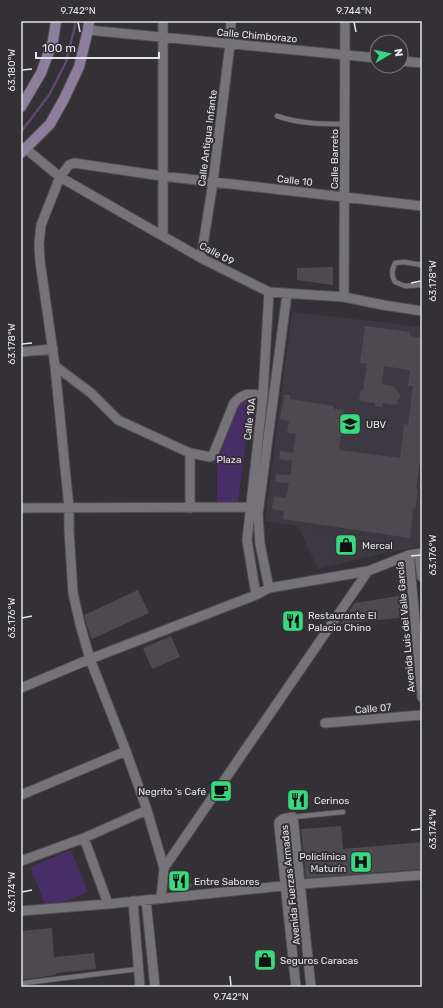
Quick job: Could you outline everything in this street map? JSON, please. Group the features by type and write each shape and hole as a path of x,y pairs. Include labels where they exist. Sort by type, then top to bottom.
{"street":[{"path":"21,107 41,73 53,41 56,21"},
{"path":"163,21 163,235"},
{"name":"Calle Antigua Infante","path":"201,258 213,182 230,44 230,21"},
{"name":"Calle Barreto","path":"344,297 345,21"},
{"path":"24,151 50,124 64,99 79,67 88,26"},
{"name":"Calle Chimborazo","path":"88,26 163,38 369,57"},
{"path":"409,62 422,63"},
{"name":"Calle 09","path":"24,151 60,177 201,258 269,292 344,297 422,311"},
{"name":"Calle 10","path":"60,177 69,165 74,163 162,176 422,206"},
{"path":"60,177 41,225 39,243 40,261 55,366 69,508 68,530 73,593 90,659 147,810 164,868 161,898"},
{"name":"Calle 10A","path":"256,595 247,540 263,395 269,292"},
{"path":"269,588 260,544 258,514 287,294"},
{"path":"21,352 53,349"},
{"path":"55,366 91,393 118,420 190,453 210,457 213,455 234,403 246,394 263,395"},
{"path":"190,453 190,508"},
{"path":"21,508 250,507"},
{"path":"21,688 90,659 256,595 269,588 368,571 409,555 421,554"},
{"name":"Avenida Luis del Valle García","path":"421,554 422,577"},
{"name":"Avenida Luis del Valle García","path":"409,555 422,697"},
{"path":"164,868 368,571"},
{"name":"Calle 07","path":"325,723 422,715"},
{"path":"21,795 126,751"},
{"path":"21,861 84,838 147,810"},
{"name":"Avenida Fuerzas Armadas","path":"296,987 279,822 283,819 293,817 312,987"},
{"path":"84,838 108,904"},
{"path":"21,911 108,904 301,884 422,875"},
{"path":"146,900 155,987"},
{"path":"133,901 140,987"}],"lane":[{"path":"277,116 292,121 318,124 345,124"},
{"path":"422,265 404,262 395,263 392,268 392,278 395,282 405,286 422,285"},
{"path":"293,817 343,812"},
{"path":"24,983 138,969"}],"shaded area":[{"name":"UBV","path":"292,312 422,327 422,546 389,552 385,538 265,521"},
{"name":"Mercal","path":"298,526 384,538 387,552 318,569"}],"green space":[{"name":"Plaza","path":"252,396 238,502 217,502 217,466 211,463 235,405 241,400"},
{"path":"71,850 88,892 47,909 30,867"}],"building":[{"path":"333,267 333,285 297,280 297,268"},
{"path":"365,326 410,332 410,336 422,338 422,446 416,489 418,489 415,509 413,509 410,538 283,519 284,511 272,509 274,496 286,498 289,483 275,482 276,474 290,475 292,461 279,459 280,451 293,453 296,434 287,433 289,421 280,419 284,395 290,395 290,399 334,406 334,409 344,410 339,450 400,458 404,424 408,425 413,386 408,386 410,370 384,366 382,384 394,386 401,397 398,399 397,405 382,403 382,407 375,406 375,403 359,401 361,390 363,391 367,364 360,363"},
{"path":"138,590 149,613 92,639 84,615"},
{"path":"404,595 407,617 340,624 355,603"},
{"path":"171,636 180,657 152,669 143,648"},
{"name":"Policlínica Maturín","path":"341,826 343,849 422,842 422,869 306,878 301,829"},
{"name":"Entre Sabores","path":"173,870 193,885 190,889 181,890 169,881 170,872"},
{"path":"52,928 54,957 94,953 96,969 56,973 56,975 21,980 21,931"}],"waterway":[{"path":"21,132 49,95 66,62 75,21"}],"place":[{"name":"UBV","path":"350,424"},
{"name":"Mercal","path":"346,545"},
{"name":"Restaurante El Palacio Chino","path":"293,621"},
{"name":"Negrito 's Café","path":"221,791"},
{"name":"Cerinos","path":"298,800"},
{"name":"Policlínica Maturín","path":"361,862"},
{"name":"Entre Sabores","path":"179,881"},
{"name":"Seguros Caracas","path":"265,960"}]}
